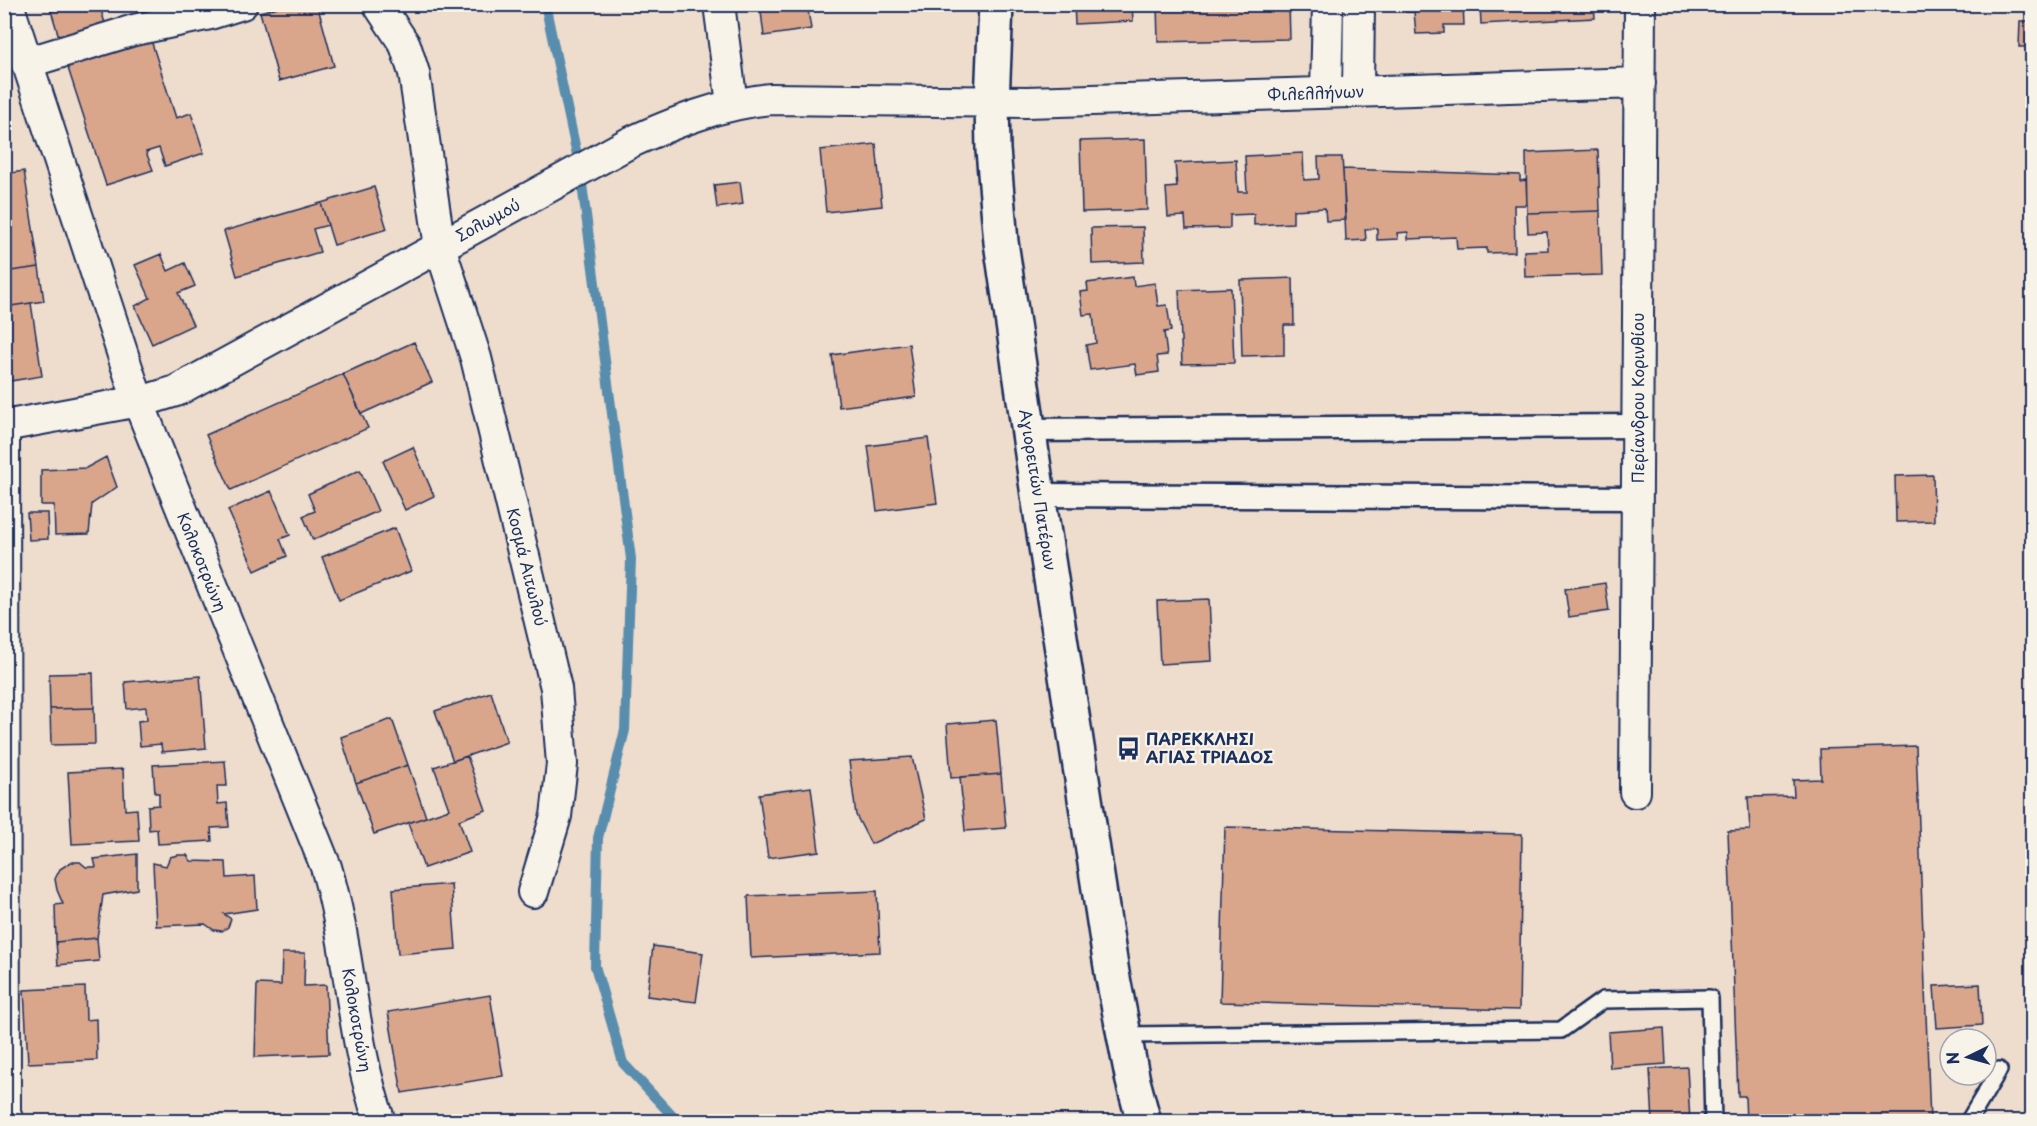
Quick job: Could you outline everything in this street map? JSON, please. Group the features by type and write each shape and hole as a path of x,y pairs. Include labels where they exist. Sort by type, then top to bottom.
{"street":[{"name":"Κολοκοτρώνη","path":"8,4 138,401 326,867 340,923 366,1071 380,1122"},
{"path":"26,63 134,30 210,14 242,4"},
{"name":"Κοσμά Αιτωλού","path":"378,4 405,45 414,73 440,247 476,358 556,688 562,764 556,816 533,892"},
{"path":"719,4 732,104"},
{"name":"Αγιορειτών Πατέρων","path":"996,4 992,102 993,150 1001,243 1112,973 1144,1122"},
{"path":"1326,92 1328,4"},
{"path":"1358,91 1359,4"},
{"name":"Περίανδρου Κορινθίου","path":"1635,792 1640,4"},
{"name":"Φιλελλήνων","path":"992,102 1640,83"},
{"name":"Σολωμού","path":"4,428 176,391 629,143 674,123 732,104 771,99 992,102"},
{"path":"1029,430 1638,426"},
{"path":"4,428 5,1115 9,1122"},
{"path":"1038,495 1638,498"}],"lane":[{"path":"1124,1035 1561,1030 1603,1000 1710,998 1713,1122"},
{"path":"1968,1122 1999,1070"}],"building":[{"path":"49,4 99,4 105,23 59,37"},
{"path":"134,4 179,4 138,17"},
{"path":"289,4 317,4 334,66 279,81 260,12"},
{"path":"760,4 807,4 811,29 764,36"},
{"path":"1074,4 1132,4 1133,21 1075,24"},
{"path":"1157,4 1289,4 1290,39 1158,42"},
{"path":"1406,4 1463,4 1464,25 1444,25 1444,33 1416,34 1414,12 1406,12"},
{"path":"1480,4 1594,4 1595,18 1481,24"},
{"path":"2020,21 2032,21 2032,47 2019,47"},
{"path":"149,34 176,118 191,113 204,153 165,166 159,148 146,152 153,170 106,185 66,62"},
{"path":"1145,139 1147,210 1082,212 1080,141"},
{"path":"876,144 882,206 826,212 820,150"},
{"path":"1598,150 1600,211 1527,213 1526,153"},
{"path":"1303,153 1304,180 1319,179 1318,157 1342,157 1346,220 1326,221 1325,208 1293,210 1293,223 1254,225 1254,214 1230,215 1230,228 1186,229 1185,216 1168,217 1166,188 1177,187 1175,163 1236,160 1238,192 1247,192 1245,156"},
{"path":"1343,169 1520,175 1520,181 1526,180 1527,205 1514,205 1515,252 1487,253 1487,248 1457,249 1456,237 1408,239 1408,232 1397,233 1398,239 1377,240 1377,228 1365,229 1366,240 1346,241"},
{"path":"24,171 39,267 4,272 4,174"},
{"path":"740,182 743,204 717,208 714,185"},
{"path":"374,187 387,229 334,245 321,203"},
{"path":"321,203 328,225 313,229 320,252 237,276 224,231"},
{"path":"1600,211 1602,275 1525,277 1524,251 1548,250 1547,232 1528,233 1527,213"},
{"path":"1143,227 1144,262 1092,264 1091,228"},
{"path":"161,254 168,271 185,263 195,286 178,293 193,325 152,344 135,306 150,298 135,265"},
{"path":"39,267 44,301 4,307 4,272"},
{"path":"1133,277 1134,286 1155,283 1158,306 1167,305 1171,331 1164,332 1167,355 1157,356 1159,372 1137,375 1135,364 1090,370 1086,345 1096,343 1093,314 1083,315 1080,292 1088,291 1087,283"},
{"path":"1293,278 1294,325 1284,325 1284,355 1242,356 1240,280"},
{"path":"1231,288 1234,363 1182,364 1179,290"},
{"path":"31,303 42,376 4,382 4,307"},
{"path":"414,342 432,382 361,414 343,374"},
{"path":"909,344 916,397 839,407 832,355"},
{"path":"343,374 368,428 231,490 206,435"},
{"path":"928,438 937,503 877,511 868,446"},
{"path":"413,447 434,496 405,510 383,461"},
{"path":"106,457 117,487 92,504 89,534 55,535 54,505 41,505 41,470 86,468"},
{"path":"360,470 378,511 313,540 303,516 315,511 308,494"},
{"path":"1933,475 1934,521 1896,522 1895,476"},
{"path":"271,491 290,535 280,539 287,556 255,571 228,510"},
{"path":"27,513 47,513 48,539 29,540"},
{"path":"395,528 411,571 339,600 322,557"},
{"path":"1605,583 1609,611 1569,617 1565,589"},
{"path":"1209,599 1212,661 1160,664 1157,601"},
{"path":"93,673 94,708 50,709 49,674"},
{"path":"200,676 206,748 162,752 161,744 140,746 138,721 147,720 146,707 127,709 125,682"},
{"path":"491,692 507,742 453,761 435,711"},
{"path":"94,708 95,744 51,745 50,709"},
{"path":"392,719 408,765 356,783 341,737"},
{"path":"996,720 1001,774 951,778 947,724"},
{"path":"1916,746 1930,1122 1746,1122 1745,1096 1738,1096 1728,831 1750,830 1748,797 1794,796 1793,780 1821,779 1820,749"},
{"path":"467,756 486,810 459,820 470,852 424,868 408,823 449,809 434,767"},
{"path":"912,757 926,819 871,844 856,815 849,761"},
{"path":"225,761 227,786 217,786 218,804 227,803 229,827 211,828 212,841 158,844 157,829 149,830 148,806 159,805 159,793 155,793 153,765"},
{"path":"408,765 426,817 374,834 356,783"},
{"path":"123,769 125,810 137,809 139,841 72,844 68,772"},
{"path":"1001,774 1006,828 965,831 960,777"},
{"path":"811,787 819,851 768,858 759,794"},
{"path":"1225,827 1522,834 1519,1010 1220,1002"},
{"path":"137,854 137,889 103,895 97,938 56,942 55,905 63,904 55,879 60,869 71,862 80,862 86,867 96,867 94,859"},
{"path":"187,855 191,861 226,862 227,878 255,876 257,909 224,914 231,919 228,927 222,931 214,930 205,924 156,926 153,863 166,866 170,857"},
{"path":"451,884 456,949 398,954 393,889"},
{"path":"877,891 880,952 751,958 748,896"},
{"path":"97,938 99,961 58,965 56,942"},
{"path":"653,946 703,953 696,1002 647,996"},
{"path":"282,953 305,953 304,986 326,985 329,1054 255,1057 257,984 281,985"},
{"path":"1980,984 1982,1025 1937,1028 1934,986"},
{"path":"85,987 86,1020 96,1019 97,1060 28,1063 24,990"},
{"path":"490,995 503,1076 402,1093 388,1012"},
{"path":"1664,1028 1666,1064 1610,1068 1608,1032"},
{"path":"1687,1067 1690,1122 1653,1122 1650,1069"}],"waterway":[{"path":"545,4 580,169 631,559 625,730 598,838 595,966 623,1063 678,1122"}],"place":[{"name":"ΠΑΡΕΚΚΛΗΣΙ ΑΓΙΑΣ ΤΡΙΑΔΟΣ","path":"1128,748"}]}
